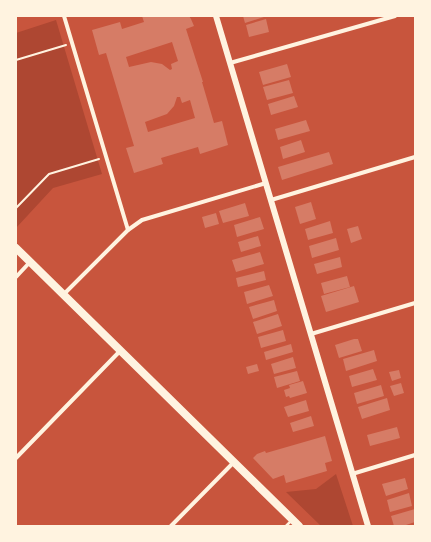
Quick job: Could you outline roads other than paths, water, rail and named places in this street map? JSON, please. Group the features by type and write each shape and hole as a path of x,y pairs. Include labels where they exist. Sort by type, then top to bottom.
{"main road":[{"path":"16,248 299,526"}],"street":[{"path":"64,16 128,230"},
{"path":"216,16 368,526"},
{"path":"230,63 395,16"},
{"path":"271,200 415,157"},
{"path":"64,294 128,230 142,220 266,183"},
{"path":"16,277 30,262"},
{"path":"311,334 415,303"},
{"path":"16,458 120,351"},
{"path":"352,474 415,455"},
{"path":"171,526 234,462"}],"lane":[{"path":"286,526 292,520"}]}
